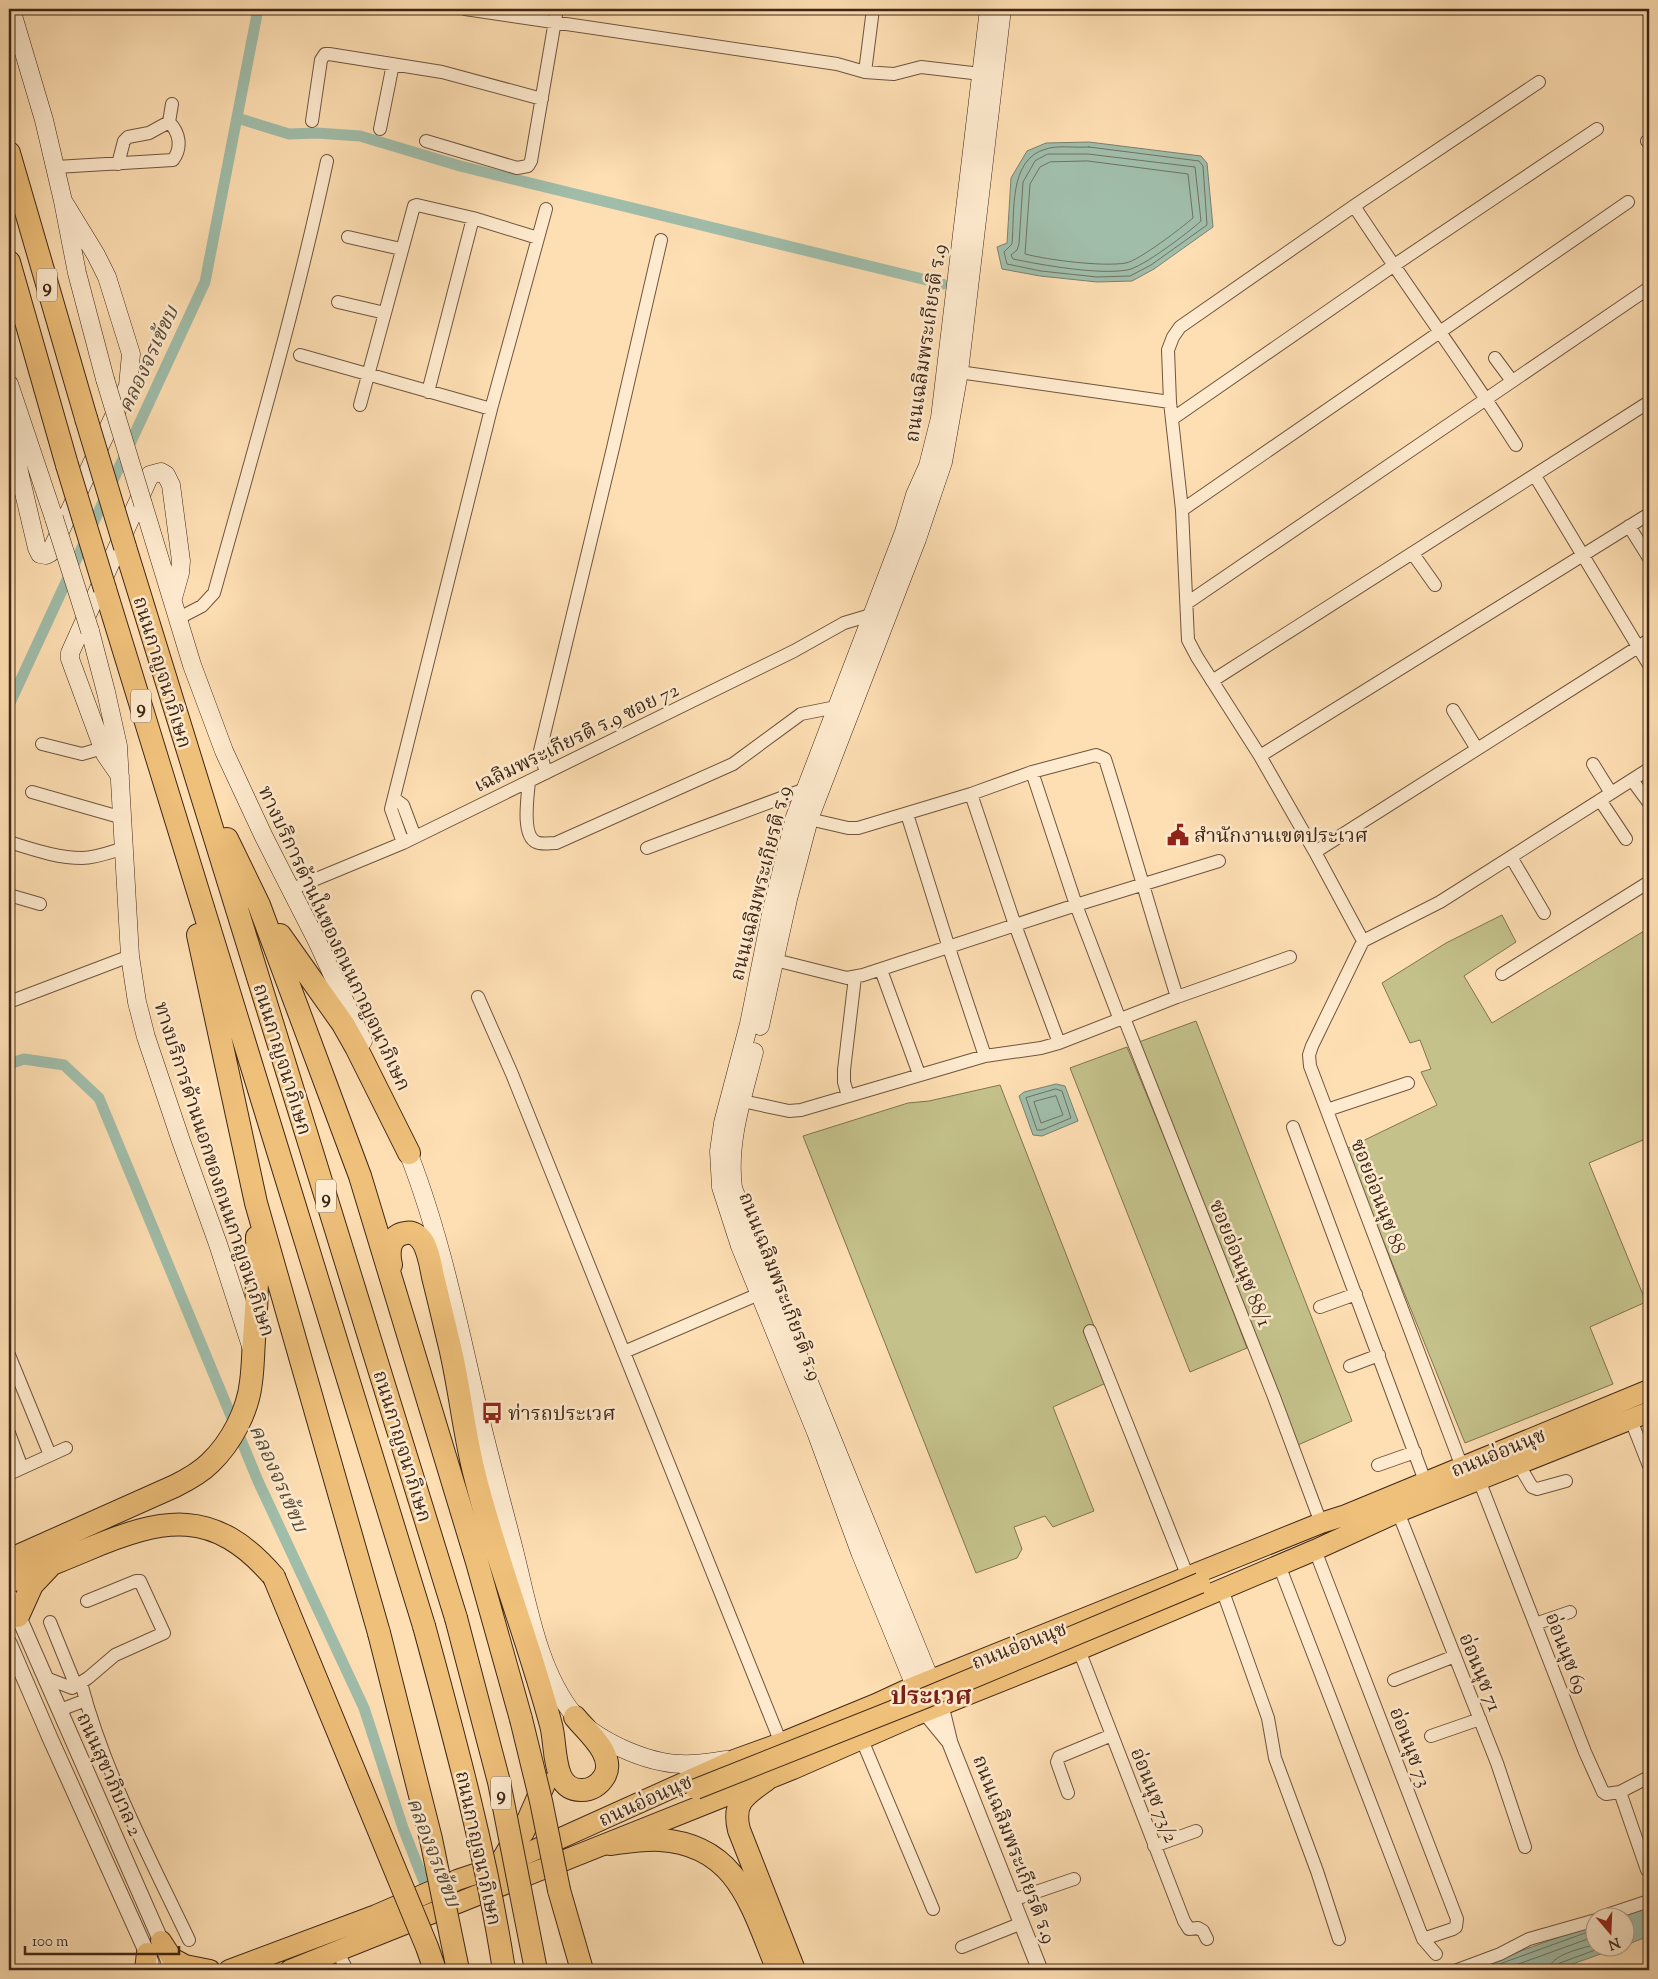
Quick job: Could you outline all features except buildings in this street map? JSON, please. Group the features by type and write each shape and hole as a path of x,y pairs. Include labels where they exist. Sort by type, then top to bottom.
{"highway":[{"name":"ถนนกาญจนาภิเษก","path":"9,153 125,547 456,1618 499,1782 536,1970"},
{"name":"ถนนกาญจนาภิเษก","path":"9,262 67,465 424,1626 469,1794 494,1910 504,1970"},
{"path":"195,775 260,905 357,1168 477,1562 532,1762 574,1970"},
{"path":"177,823 179,857 191,904 256,1203 379,1633 431,1839 458,1970"},
{"path":"260,905 343,1024 409,1153"},
{"path":"9,1582 106,1517 195,1476 226,1445 237,1427 251,1384 259,1283 256,1203"},
{"path":"406,1327 390,1262 390,1248 395,1238 405,1233 411,1233 420,1239 427,1251 457,1378 476,1478 549,1718 558,1768 564,1782 570,1787 580,1790 589,1789 599,1783 606,1774 607,1759 601,1748 575,1717"},
{"path":"106,1517 108,1528 117,1537"},
{"path":"9,1560 48,1555 164,1524 190,1525 216,1531 235,1540 258,1558 274,1577 427,1947 434,1970"},
{"path":"9,1545 48,1555"},
{"path":"18,1616 48,1555"},
{"path":"499,1866 509,1849 523,1832 538,1799 548,1772 554,1742"},
{"path":"766,1780 741,1799 736,1818 794,1970"},
{"path":"605,1836 683,1843 704,1850 718,1860 734,1876 743,1890 778,1970"},
{"path":"559,1890 582,1970"}],"main road":[{"name":"ทางบริการด้านในของถนนกาญจนาภิเษก","path":"11,9 44,120 64,201 77,274 106,379 198,683 224,751 264,836 292,889 359,1032 409,1153 434,1225 443,1258 499,1495 543,1657 557,1690 575,1717 603,1739 632,1753 654,1760 679,1764 734,1760"},
{"name":"ถนนเฉลิมพระเกียรติ ร.9","path":"923,1683 860,1552 816,1432 740,1246 724,1196 719,1172 718,1151 723,1123 749,1024 779,880 795,817 836,707 874,614 904,532 915,495 928,466 940,418 988,9"},
{"name":"ถนนเฉลิมพระเกียรติ ร.9","path":"933,1709 736,1198 731,1172 733,1143 742,1101 776,960 788,900 809,819 918,539 942,462 959,372 1002,9"},
{"path":"10,437 37,548 40,554 46,555 50,553 128,386 131,354 107,277 64,201"},
{"name":"ทางบริการด้านนอกของถนนกาญจนาภิเษก","path":"9,384 90,631 118,746 130,956 137,1002 146,1037 180,1140 218,1244 253,1354"},
{"path":"121,776 111,764 102,748 70,660 70,652 150,475 156,473 166,475 171,485 181,561 180,573 173,598"},
{"name":"ถนนอ่อนนุช","path":"230,1970 464,1900 568,1859 605,1836 696,1789 925,1698 1321,1524 1649,1390"},
{"name":"ถนนอ่อนนุช","path":"290,1970 337,1952 381,1924 458,1880 499,1866 734,1760 781,1743 973,1663 1194,1580 1308,1546 1349,1536 1398,1512 1640,1416"},
{"name":"ถนนอ่อนนุช","path":"557,1840 605,1836 766,1780 1278,1565 1308,1546 1346,1515"},
{"path":"973,1663 964,1672 965,1681 974,1687 983,1688"},
{"path":"876,1704 883,1703 892,1709 893,1718 885,1729"},
{"path":"152,1958 172,1958 185,1965 210,1970"}],"street":[{"path":"465,9 822,62 865,72 894,74 921,67 981,74"},
{"path":"426,141 518,168 528,166 531,161 557,9"},
{"path":"865,72 873,9"},
{"path":"312,121 321,60 325,54 442,72 542,99"},
{"path":"380,130 393,64"},
{"path":"1539,82 1354,206 1180,327 1173,337 1168,350 1170,402 1182,510 1188,640 1196,657 1260,756 1363,941 1440,902 1649,769"},
{"path":"169,122 172,104"},
{"path":"56,167 173,160 178,154 179,139 175,128 169,122"},
{"path":"118,164 124,141 128,137 150,133 169,122"},
{"path":"1172,418 1596,129"},
{"path":"179,618 202,606 214,593 280,357 311,236 327,161"},
{"path":"1182,510 1628,202"},
{"path":"360,405 414,206 417,205 473,218 538,238"},
{"path":"1354,206 1393,266 1486,398 1516,445"},
{"path":"403,843 391,809 491,409 546,209"},
{"path":"428,392 473,218"},
{"path":"348,237 401,249"},
{"path":"546,773 540,751 616,439 661,240"},
{"path":"1186,603 1649,288"},
{"path":"338,302 385,313"},
{"path":"300,355 491,409"},
{"path":"1496,358 1512,381"},
{"path":"959,372 1170,402"},
{"path":"1212,682 1649,402"},
{"path":"1535,476 1582,555 1644,643 1649,665"},
{"path":"1260,756 1649,514"},
{"path":"1629,526 1649,558"},
{"path":"1413,554 1435,585"},
{"name":"เฉลิมพระเกียรติ ร.9 ซอย 72","path":"292,889 403,843 794,651 844,623 874,614"},
{"path":"1315,852 1644,643"},
{"path":"530,781 527,816 528,832 537,843 556,843 733,764 801,714 836,707"},
{"path":"1453,710 1478,749"},
{"path":"42,744 82,754 102,748"},
{"path":"809,819 848,828 858,828 971,794 1032,772 1096,755 1104,757 1177,997"},
{"path":"1593,764 1626,840"},
{"name":"ซอยอ่อนนุช 88/1","path":"1032,772 1076,905 1274,1397 1321,1524"},
{"path":"1632,780 1649,803"},
{"path":"646,848 805,789"},
{"path":"32,792 123,818"},
{"path":"971,794 1015,925 1060,1043"},
{"path":"394,798 403,805 415,837"},
{"path":"906,814 985,1056"},
{"path":"9,842 42,852 76,858 100,855 124,848"},
{"path":"1512,857 1544,913"},
{"path":"776,960 847,978 855,977 949,948 1076,905 1219,862"},
{"path":"1502,974 1649,882"},
{"path":"9,895 40,904"},
{"name":"ซอยอ่อนนุช 88","path":"1363,941 1312,1046 1309,1055 1310,1066 1462,1467"},
{"path":"9,1002 130,956"},
{"path":"742,1101 789,1111 801,1110 985,1056 1041,1048 1060,1043 1177,997 1290,957"},
{"path":"881,970 919,1074"},
{"path":"848,1096 844,1082 844,1070 855,977"},
{"path":"478,998 512,1074 781,1743"},
{"path":"1327,1110 1408,1083"},
{"path":"1293,1126 1416,1452 1425,1482"},
{"path":"624,1352 759,1294"},
{"path":"1320,1307 1356,1294"},
{"path":"1090,1332 1194,1580"},
{"path":"9,1355 50,1455"},
{"path":"1350,1366 1379,1355"},
{"path":"1640,1416 1649,1466"},
{"path":"9,1433 22,1468"},
{"path":"9,1474 66,1448"},
{"path":"1378,1465 1416,1452"},
{"path":"1519,1465 1532,1487 1536,1489 1566,1481"},
{"name":"อ่อนนุช 69","path":"1478,1480 1585,1752 1603,1792 1606,1794 1620,1792"},
{"name":"อ่อนนุช 71","path":"1398,1512 1497,1763 1525,1847"},
{"name":"อ่อนนุช 73","path":"1308,1546 1456,1919 1456,1927 1453,1929 1423,1938"},
{"path":"1278,1565 1423,1938 1436,1954"},
{"path":"46,1678 72,1688 79,1685 115,1655 164,1634 140,1581 87,1601"},
{"path":"1222,1589 1268,1718 1275,1758 1317,1871 1339,1939"},
{"name":"ถนนสุขาภิบาล 2","path":"9,1595 60,1710 152,1958"},
{"path":"1535,1624 1570,1612"},
{"path":"50,1622 86,1700 98,1741 116,1786 188,1940"},
{"name":"ถนนสุขาภิบาล 2","path":"9,1644 50,1738 152,1958 172,1970"},
{"name":"อ่อนนุช 73/2","path":"1079,1650 1188,1929 1198,1928 1204,1931 1207,1939"},
{"path":"1394,1680 1455,1656"},
{"path":"60,1710 86,1700"},
{"name":"ถนนเฉลิมพระเกียรติ ร.9","path":"933,1709 927,1716 950,1743 1040,1970"},
{"path":"1431,1736 1480,1719"},
{"path":"1068,1793 1057,1762 1059,1757 1112,1735"},
{"path":"862,1740 932,1909"},
{"path":"1647,1870 1620,1792 1649,1778"},
{"path":"1154,1846 1196,1830"},
{"path":"1013,1900 1074,1879"},
{"path":"1634,1906 1649,1901"},
{"path":"962,1947 1022,1923"},
{"path":"1457,1970 1500,1954 1529,1939 1586,1923"},
{"path":"337,1952 347,1970"}],"shaded area":[{"path":"1502,915 1516,942 1464,976 1492,1023 1649,928 1649,1152 1643,1140 1589,1163 1646,1302 1590,1327 1613,1384 1465,1443 1346,1149 1437,1105 1421,1072 1431,1069 1420,1040 1410,1043 1382,983 1446,943"},
{"path":"1196,1021 1352,1421 1298,1445 1139,1042"},
{"path":"1127,1047 1196,1214 1247,1348 1190,1372 1070,1068"},
{"path":"1000,1085 1094,1326 1083,1331 1106,1383 1053,1407 1094,1511 1053,1527 1045,1516 1014,1527 1022,1549 1017,1558 976,1573 803,1136 908,1103 929,1101"}],"water":[{"path":"1089,142 1201,156 1207,163 1213,227 1154,269 1132,281 1097,282 1040,276 1002,269 997,247 1007,243 1011,178 1027,151 1046,143"},
{"path":"1056,1084 1065,1086 1078,1121 1042,1136 1033,1135 1019,1096 1024,1092"},
{"path":"1649,1904 1649,1936 1636,1941 1636,1909"},
{"path":"1586,1927 1586,1956 1595,1956 1555,1970 1468,1970"}],"waterway":[{"name":"คลองจรเข้ขบ","path":"9,705 205,282 258,9"},
{"path":"237,118 289,134 317,133 360,136 460,166 943,284"},
{"name":"คลองจรเข้ขบ","path":"9,1064 24,1059 64,1065 99,1098 258,1481 364,1708 403,1828 430,1897"}],"place":[{"name":"สำนักงานเขตประเวศ","path":"1178,835"},
{"name":"ท่ารถประเวศ","path":"492,1413"}],"district":[{"name":"ประเวศ","path":"931,1695"}]}
